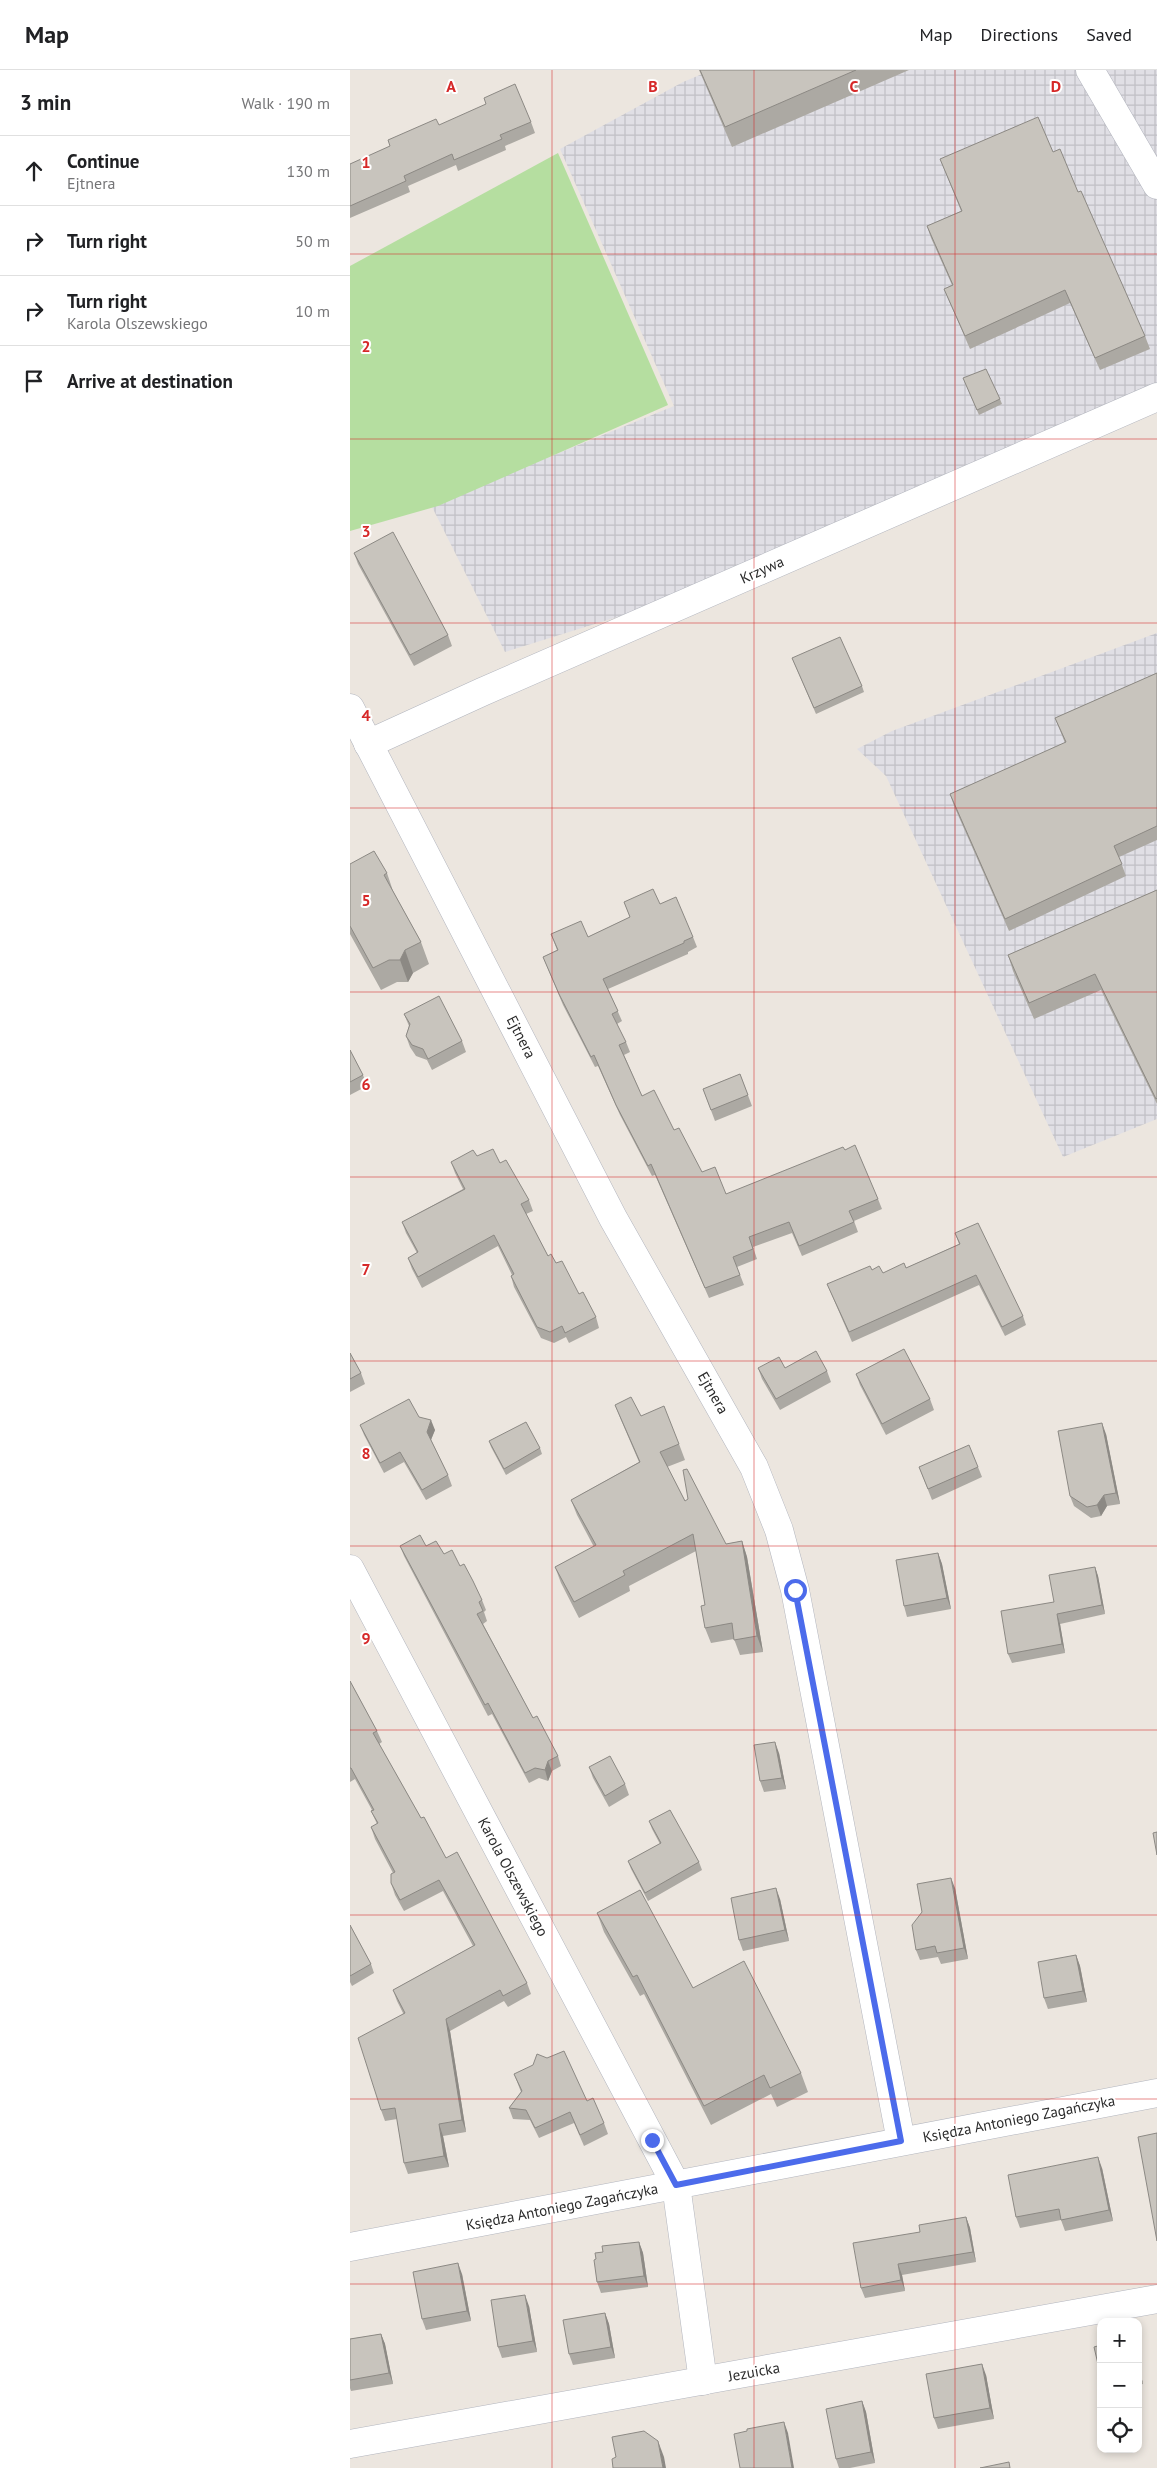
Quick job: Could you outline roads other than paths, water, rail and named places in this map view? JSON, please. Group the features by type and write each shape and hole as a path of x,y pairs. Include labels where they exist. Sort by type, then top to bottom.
{"street":[{"path":"1090,70 1157,185"},
{"name":"Krzywa","path":"368,744 482,692 1157,397"},
{"name":"Ejtnera","path":"350,708 613,1218 754,1466 779,1530 795,1590 901,2141"},
{"name":"Karola Olszewskiego","path":"350,1569 676,2185"},
{"name":"Księdza Antoniego Zagańczyka","path":"350,2247 1157,2093"},
{"path":"676,2185 703,2381"},
{"name":"Jezuicka","path":"350,2444 1157,2299"}]}
